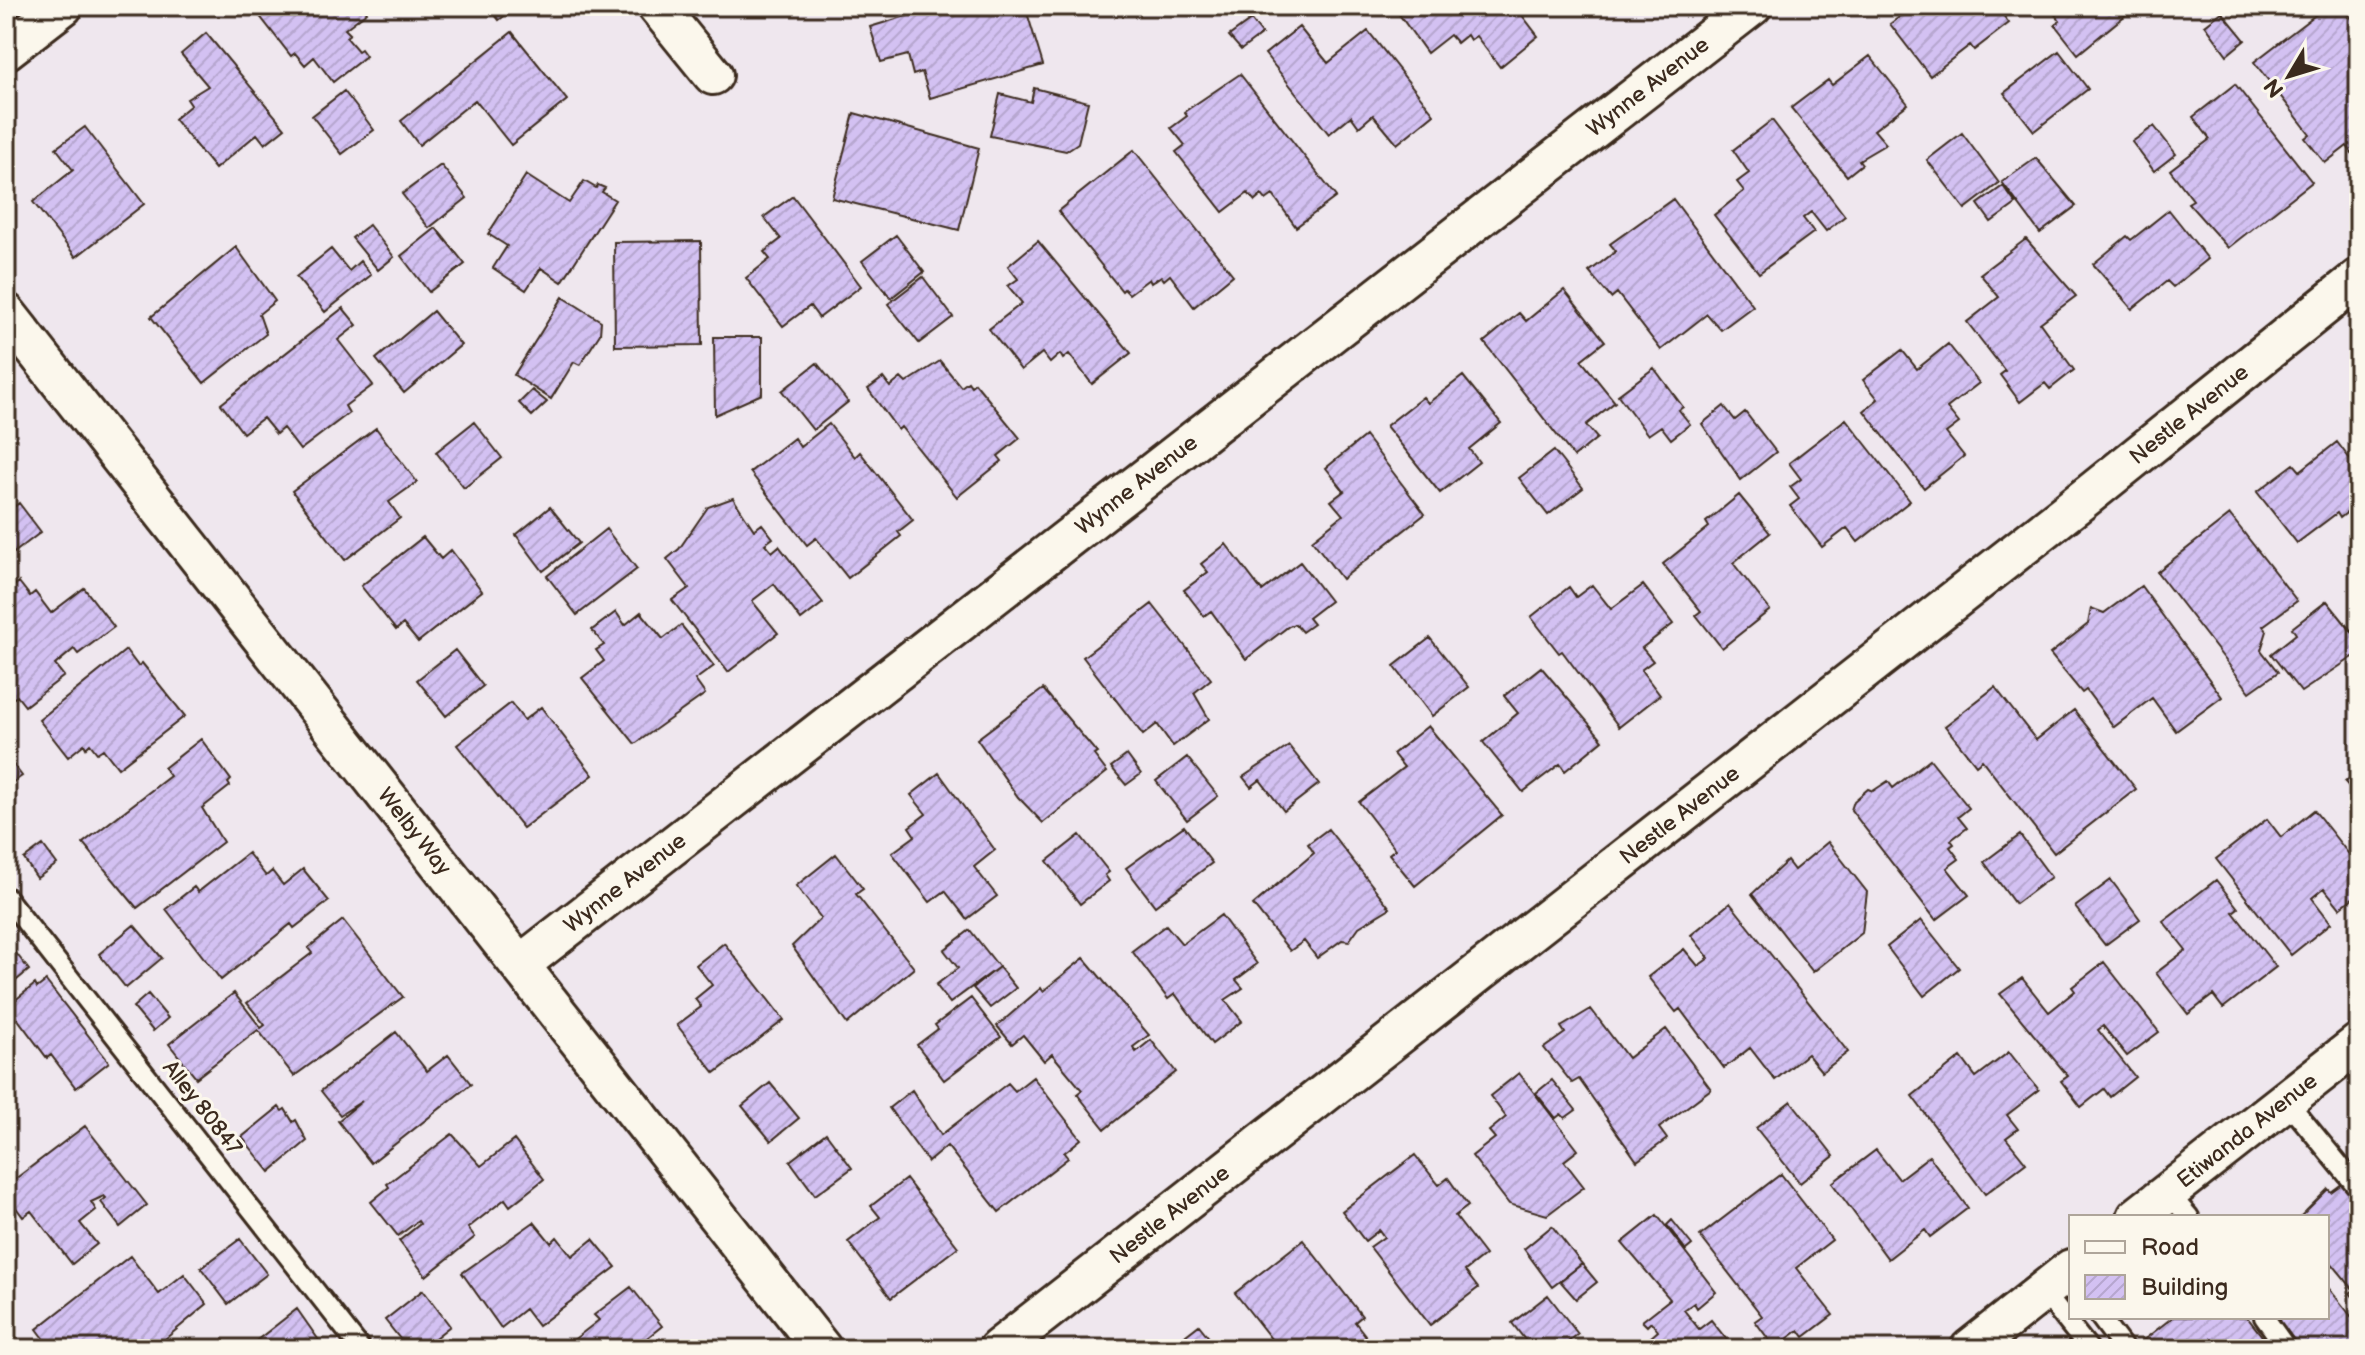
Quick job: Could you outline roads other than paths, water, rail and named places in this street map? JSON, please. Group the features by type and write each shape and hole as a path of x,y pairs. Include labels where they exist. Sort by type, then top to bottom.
{"street":[{"path":"6,50 63,6"},
{"path":"657,6 713,75"},
{"name":"Wynne Avenue","path":"521,964 1164,467 1752,6"},
{"name":"Nestle Avenue","path":"998,1349 2040,533 2359,278"},
{"name":"Welby Way","path":"6,313 822,1349"},
{"name":"Etiwanda Avenue","path":"2144,1215 2178,1205 2286,1100 2359,1043"},
{"path":"1970,1349 2063,1278"}],"lane":[{"name":"Alley 80847","path":"6,897 361,1349"},
{"path":"2286,1100 2359,1189"},
{"path":"2078,1319 2089,1349"},
{"path":"2102,1319 2124,1349"},
{"path":"2265,1319 2287,1349"}]}
